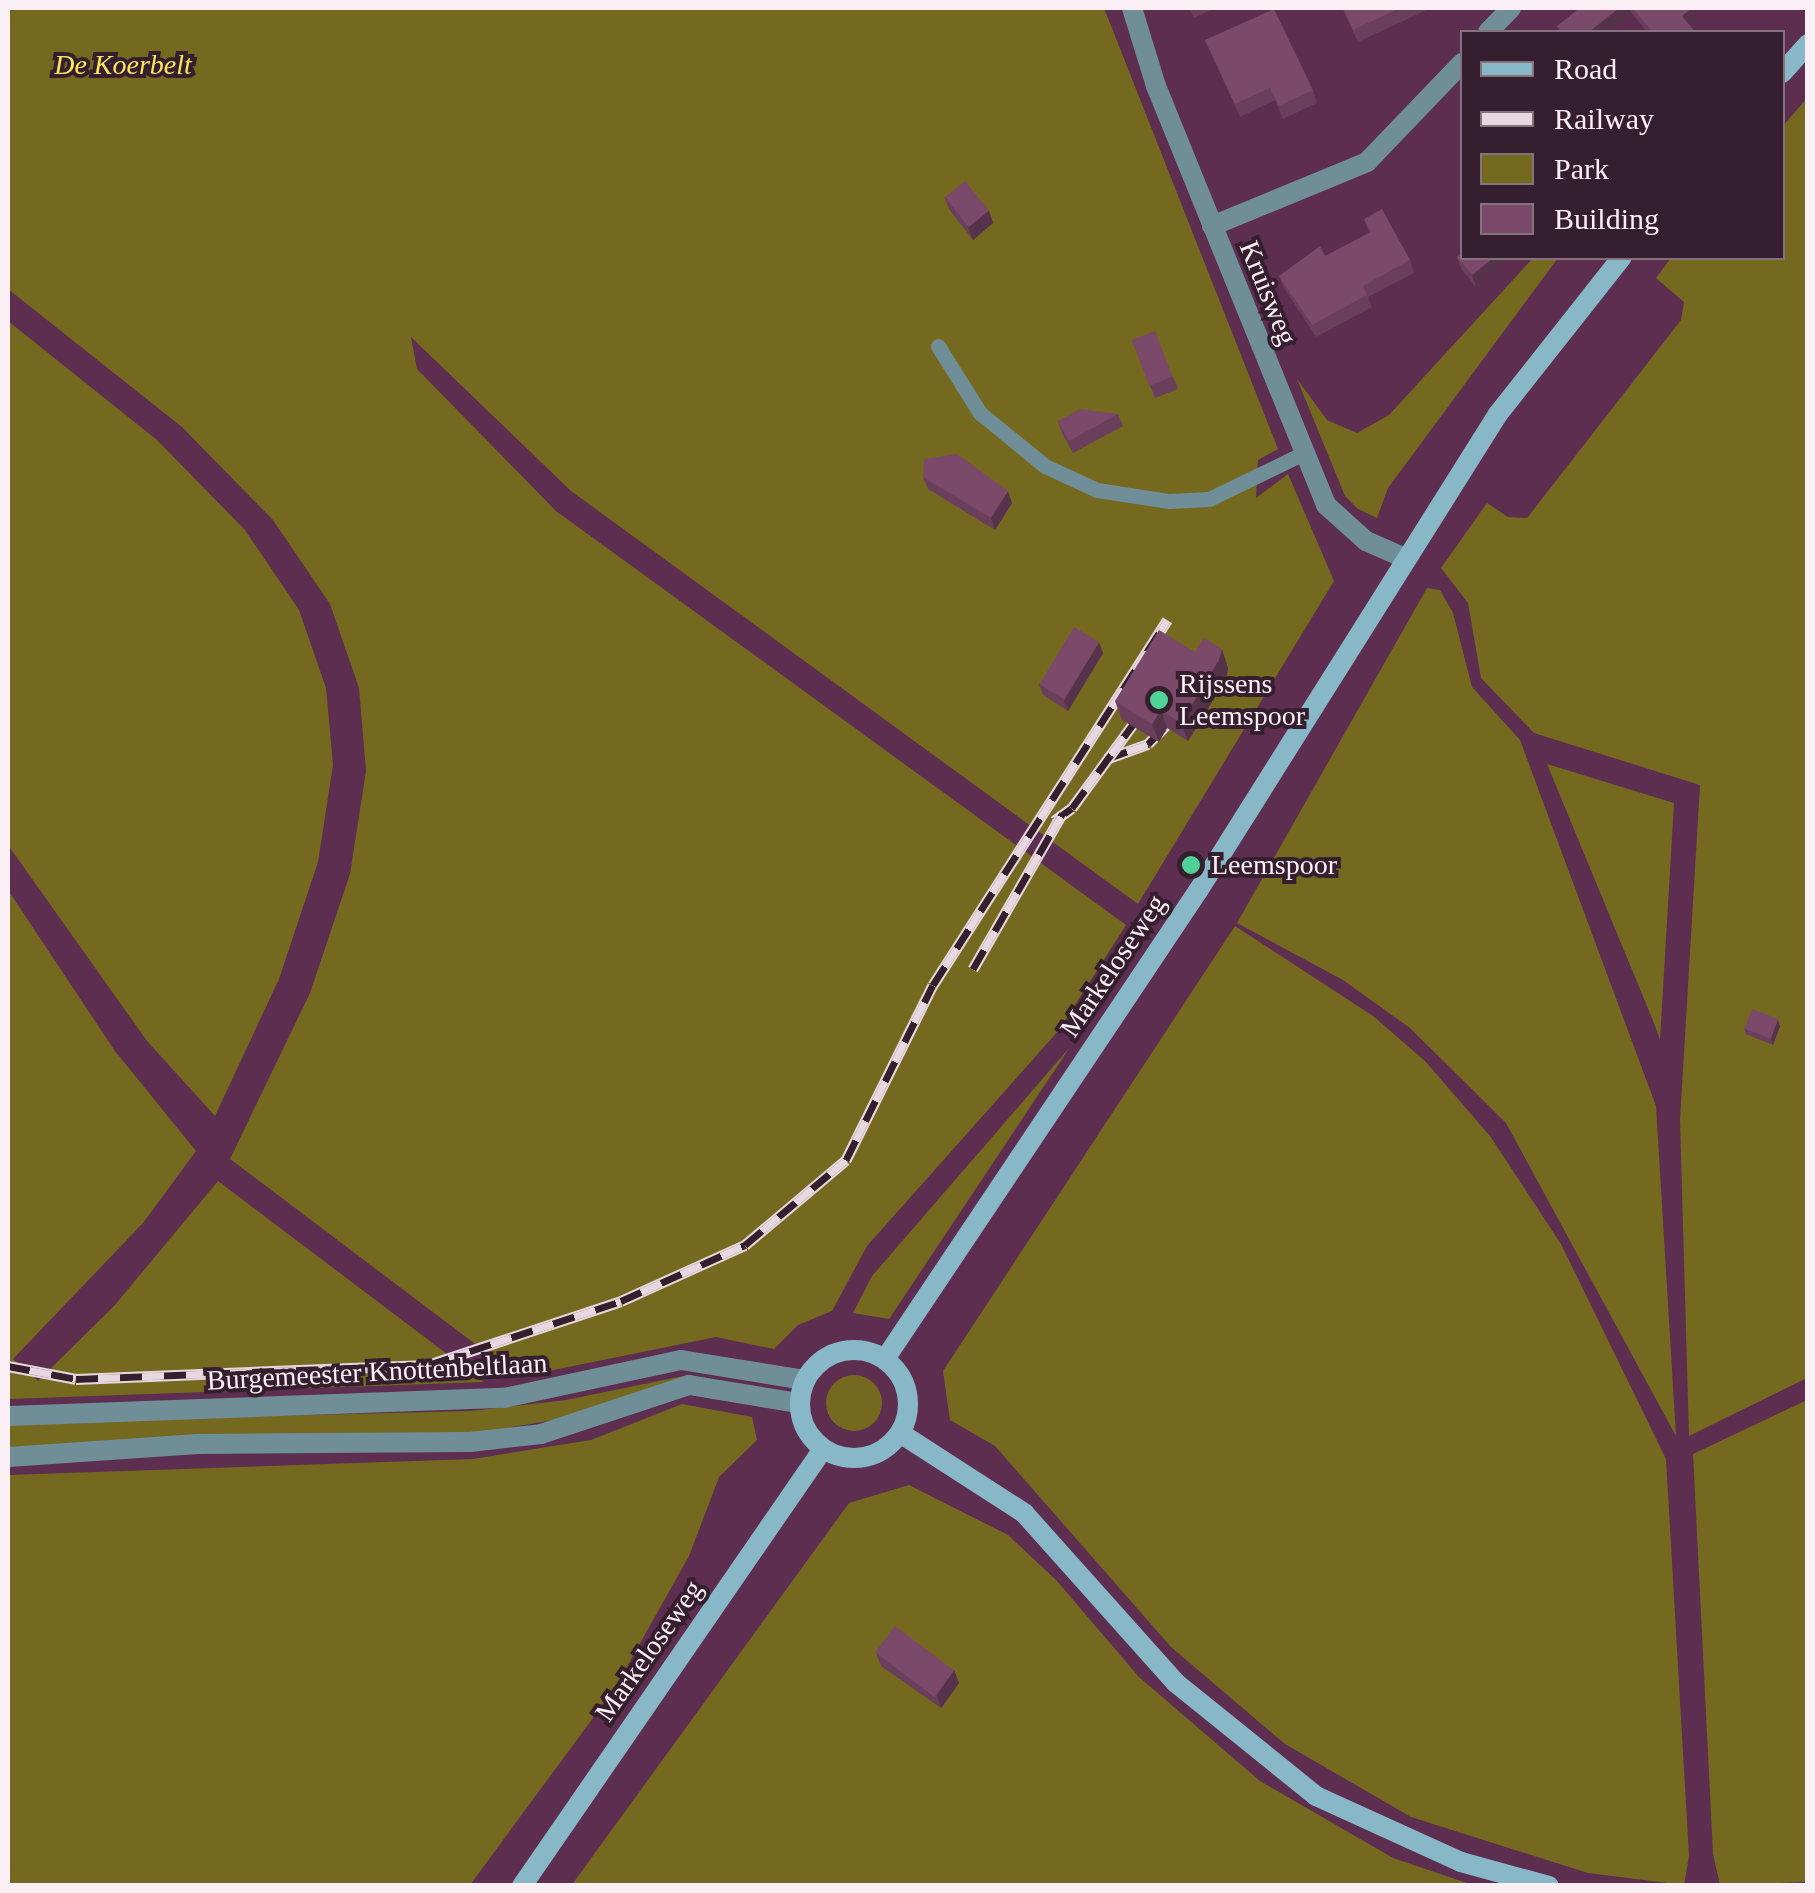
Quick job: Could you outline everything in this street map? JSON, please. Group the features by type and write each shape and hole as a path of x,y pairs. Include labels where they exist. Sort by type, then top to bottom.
{"main road":[{"path":"1785,70 1808,44"},
{"name":"Markeloseweg","path":"885,1359 1198,891 1498,414 1619,260"},
{"path":"852,1350 885,1359 908,1401 900,1433 865,1457 823,1449 810,1436 798,1404 805,1380 835,1353 852,1350"},
{"path":"900,1433 1024,1514 1176,1683 1302,1786 1461,1862 1549,1886"},
{"name":"Markeloseweg","path":"522,1886 823,1449"}],"street":[{"name":"Kruisweg","path":"1132,8 1212,226 1304,454 1336,519 1406,558"},
{"path":"1490,30 1510,8"},
{"path":"1212,226 1367,162 1460,64"},
{"name":"Burgemeester Knottenbeltlaan","path":"8,1416 504,1398 680,1360 805,1380"},
{"path":"8,1457 198,1444 470,1442 542,1434 689,1385 798,1404"}],"lane":[{"path":"938,346 980,413 1044,466 1098,490 1169,501 1209,499 1304,454"}],"green space":[{"name":"De Koerbelt","path":"8,8 1104,8 1278,449 1258,460 1256,498 1288,474 1334,581 1138,904 571,491 411,337 417,369 556,511 1126,925 1059,1030 867,1246 832,1311 798,1325 774,1349 716,1337 519,1377 230,1159 310,993 350,874 366,771 359,688 330,604 273,520 182,427 8,289"},
{"path":"1807,98 1807,1378 1689,1436 1680,1120 1700,785 1534,733 1481,678 1468,603 1441,568 1487,503 1508,517 1527,518 1681,320 1684,302 1656,278 1670,260 1785,260 1785,124"},
{"path":"1531,260 1557,260 1388,488 1377,518 1358,509 1345,496 1297,379 1327,420 1357,433 1389,415"},
{"path":"8,321 157,440 245,530 299,610 326,688 333,765 318,862 279,979 215,1116 147,1041 8,845"},
{"path":"1427,588 1440,590 1453,613 1472,687 1520,740 1656,1106 1676,1436 1506,1123 1410,1028 1343,980 1237,923"},
{"path":"1547,764 1674,803 1660,1040 1654,1023"},
{"path":"8,890 115,1051 196,1151 143,1223 13,1359 38,1381 114,1306 218,1181 484,1382 8,1399"},
{"path":"1235,926 1373,1016 1425,1061 1490,1136 1561,1244 1666,1459 1689,1856 1684,1885 1588,1873 1411,1817 1285,1744 1171,1647 995,1446 950,1420 943,1371"},
{"path":"1070,1047 889,1319 853,1313 872,1276"},
{"path":"688,1375 583,1415 471,1434 8,1447 8,1423 470,1411 566,1400"},
{"path":"854,1375 874,1383 882,1403 874,1423 854,1431 834,1423 826,1403 834,1383"},
{"path":"1807,1400 1807,1882 1720,1885 1713,1854 1693,1454"},
{"path":"682,1404 752,1417 757,1440 719,1477 689,1556 615,1688 470,1885 8,1885 8,1475 473,1459 591,1440"},
{"path":"909,1485 1008,1535 1056,1580 1139,1677 1260,1781 1393,1858 1473,1885 571,1886 849,1503"}],"building":[{"path":"1343,8 1400,8 1353,30"},
{"path":"1580,8 1619,8 1592,30 1560,30 1557,26"},
{"path":"1632,8 1692,8 1682,16 1693,30 1651,30"},
{"path":"1274,9 1313,90 1279,106 1270,88 1235,104 1205,40"},
{"path":"965,181 989,211 969,227 945,197"},
{"path":"1382,209 1410,260 1363,286 1367,295 1312,325 1279,276 1320,246 1325,256 1371,232 1364,219"},
{"path":"1460,255 1460,260 1491,260 1472,275 1457,257"},
{"path":"1155,331 1173,377 1149,386 1132,340"},
{"path":"1080,409 1118,414 1069,441 1058,421"},
{"path":"957,454 1008,491 991,518 923,477 924,459"},
{"path":"1074,627 1099,642 1064,699 1039,684"},
{"path":"1159,630 1195,652 1204,638 1222,649 1181,723 1161,710 1152,724 1115,701"},
{"path":"1752,1009 1778,1019 1771,1039 1744,1029"},
{"path":"895,1626 954,1671 934,1697 875,1652"}],"railway":[{"path":"8,1366 76,1379 428,1365 621,1301 745,1245 846,1160 933,985 1167,620"},
{"path":"1054,821 1072,808 1137,719"},
{"path":"1106,759 1148,744 1172,719"},
{"path":"973,969 1062,814"}],"place":[{"name":"Rijssens Leemspoor","path":"1159,700"},
{"name":"Leemspoor","path":"1191,865"}]}
